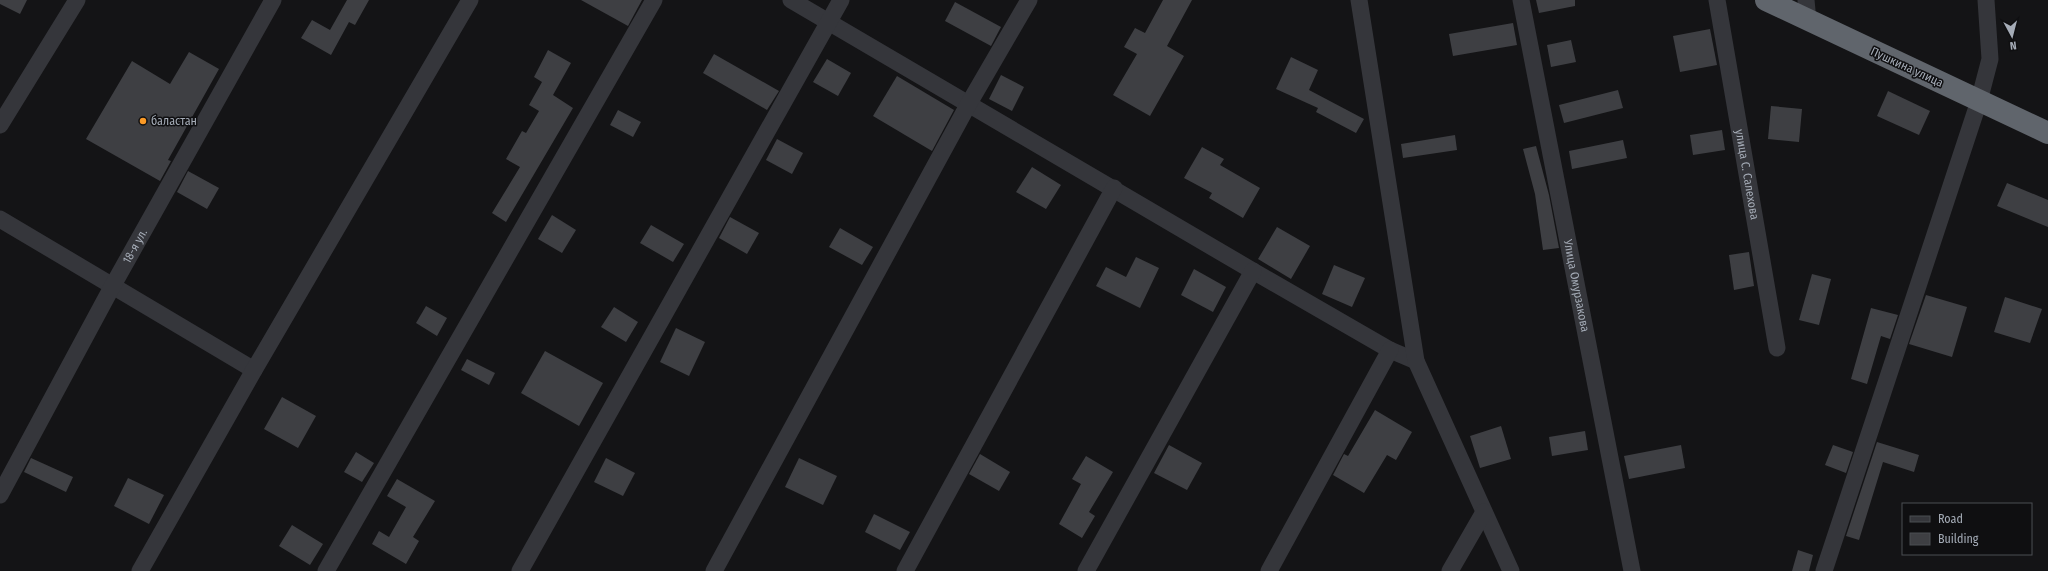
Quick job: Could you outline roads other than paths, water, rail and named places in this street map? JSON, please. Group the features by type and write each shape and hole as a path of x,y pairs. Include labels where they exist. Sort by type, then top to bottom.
{"highway":[{"name":"Пушкина улица","path":"1766,0 1807,10 1979,101 2048,133"}],"street":[{"path":"0,125 77,0"},
{"name":"18-я ул.","path":"0,495 112,286 273,0"},
{"path":"140,571 254,370 470,0"},
{"path":"326,571 654,0"},
{"path":"791,0 968,105 1114,188 1253,271 1390,350 1416,361"},
{"path":"520,571 841,0"},
{"path":"714,571 968,105 1029,0"},
{"path":"1359,0 1416,361 1511,571"},
{"name":"Улица Омурзакова","path":"1521,0 1632,571"},
{"name":"улица С. Салехова","path":"1717,0 1777,348"},
{"path":"1824,571 1979,101 1990,59 1986,0"},
{"path":"904,571 1114,188"},
{"path":"0,219 254,370"},
{"path":"1086,571 1253,271"},
{"path":"1269,571 1390,350"},
{"path":"1450,571 1484,512"}],"place":[{"name":"баластан","path":"143,121"}]}
